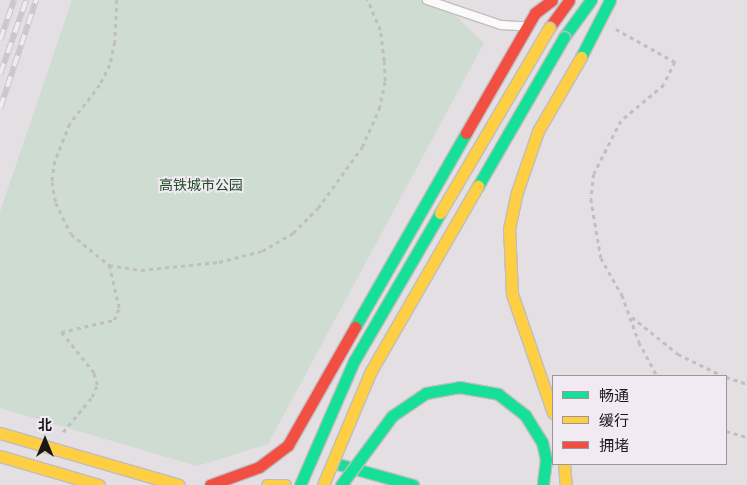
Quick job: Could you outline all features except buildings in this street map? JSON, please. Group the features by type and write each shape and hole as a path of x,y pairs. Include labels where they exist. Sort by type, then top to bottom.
{"main road":[{"path":"276,457 288,445 535,14 552,0"},
{"path":"300,485 354,361 550,28 569,0"},
{"path":"323,485 371,371 564,37 591,0"},
{"path":"552,410 512,294 509,229 516,195 538,131 602,20 610,0"},
{"path":"341,485 392,416 426,394 460,387 498,394 525,415 542,442 546,459 543,485"},
{"path":"0,433 179,485"},
{"path":"210,485 276,457 299,454 413,485"},
{"path":"0,456 99,485"},
{"path":"564,465 566,485"},
{"path":"123,470 191,485"},
{"path":"267,485 285,485"}],"lane":[{"path":"427,0 501,25 528,26"}],"path":[{"path":"117,0 116,42 110,65 100,85 70,124 55,161 52,182 56,203 71,234 109,265 141,270 172,269 262,251 293,233 318,208 362,147 379,109 385,81 384,61 380,30 367,0"},
{"path":"602,20 675,62 664,84 621,122 594,174 591,200 602,258 631,316 639,342 656,375"},
{"path":"61,434 92,397 98,385 94,373 61,332 114,320 119,308 109,265"},
{"path":"631,316 678,354 720,375"},
{"path":"727,378 747,384"},
{"path":"727,431 747,437"}],"green space":[{"name":"高铁城市公园","path":"72,0 439,0 484,43 268,444 197,466 0,408 0,212"}],"railway":[{"path":"0,40 14,0"},
{"path":"0,74 26,0"},
{"path":"0,108 36,0"}],"traffic: fast":[{"path":"564,37 591,0"},
{"path":"581,57 610,0"},
{"path":"478,186 564,37"},
{"path":"355,327 466,133"},
{"path":"300,485 354,361 440,213"},
{"path":"341,485 392,416 426,393 459,387 498,394 525,415 542,442 546,459 543,485"},
{"path":"334,463 413,485"}],"traffic: slow":[{"path":"440,213 549,28"},
{"path":"552,410 512,294 509,229 516,195 538,131 581,57"},
{"path":"323,485 371,371 478,186"},
{"path":"0,433 179,485"},
{"path":"0,456 99,485"},
{"path":"564,465 566,485"},
{"path":"267,485 285,485"}],"traffic: jam":[{"path":"466,133 535,13 552,0"},
{"path":"549,28 569,0"},
{"path":"210,485 259,467 288,445 355,327"}]}
